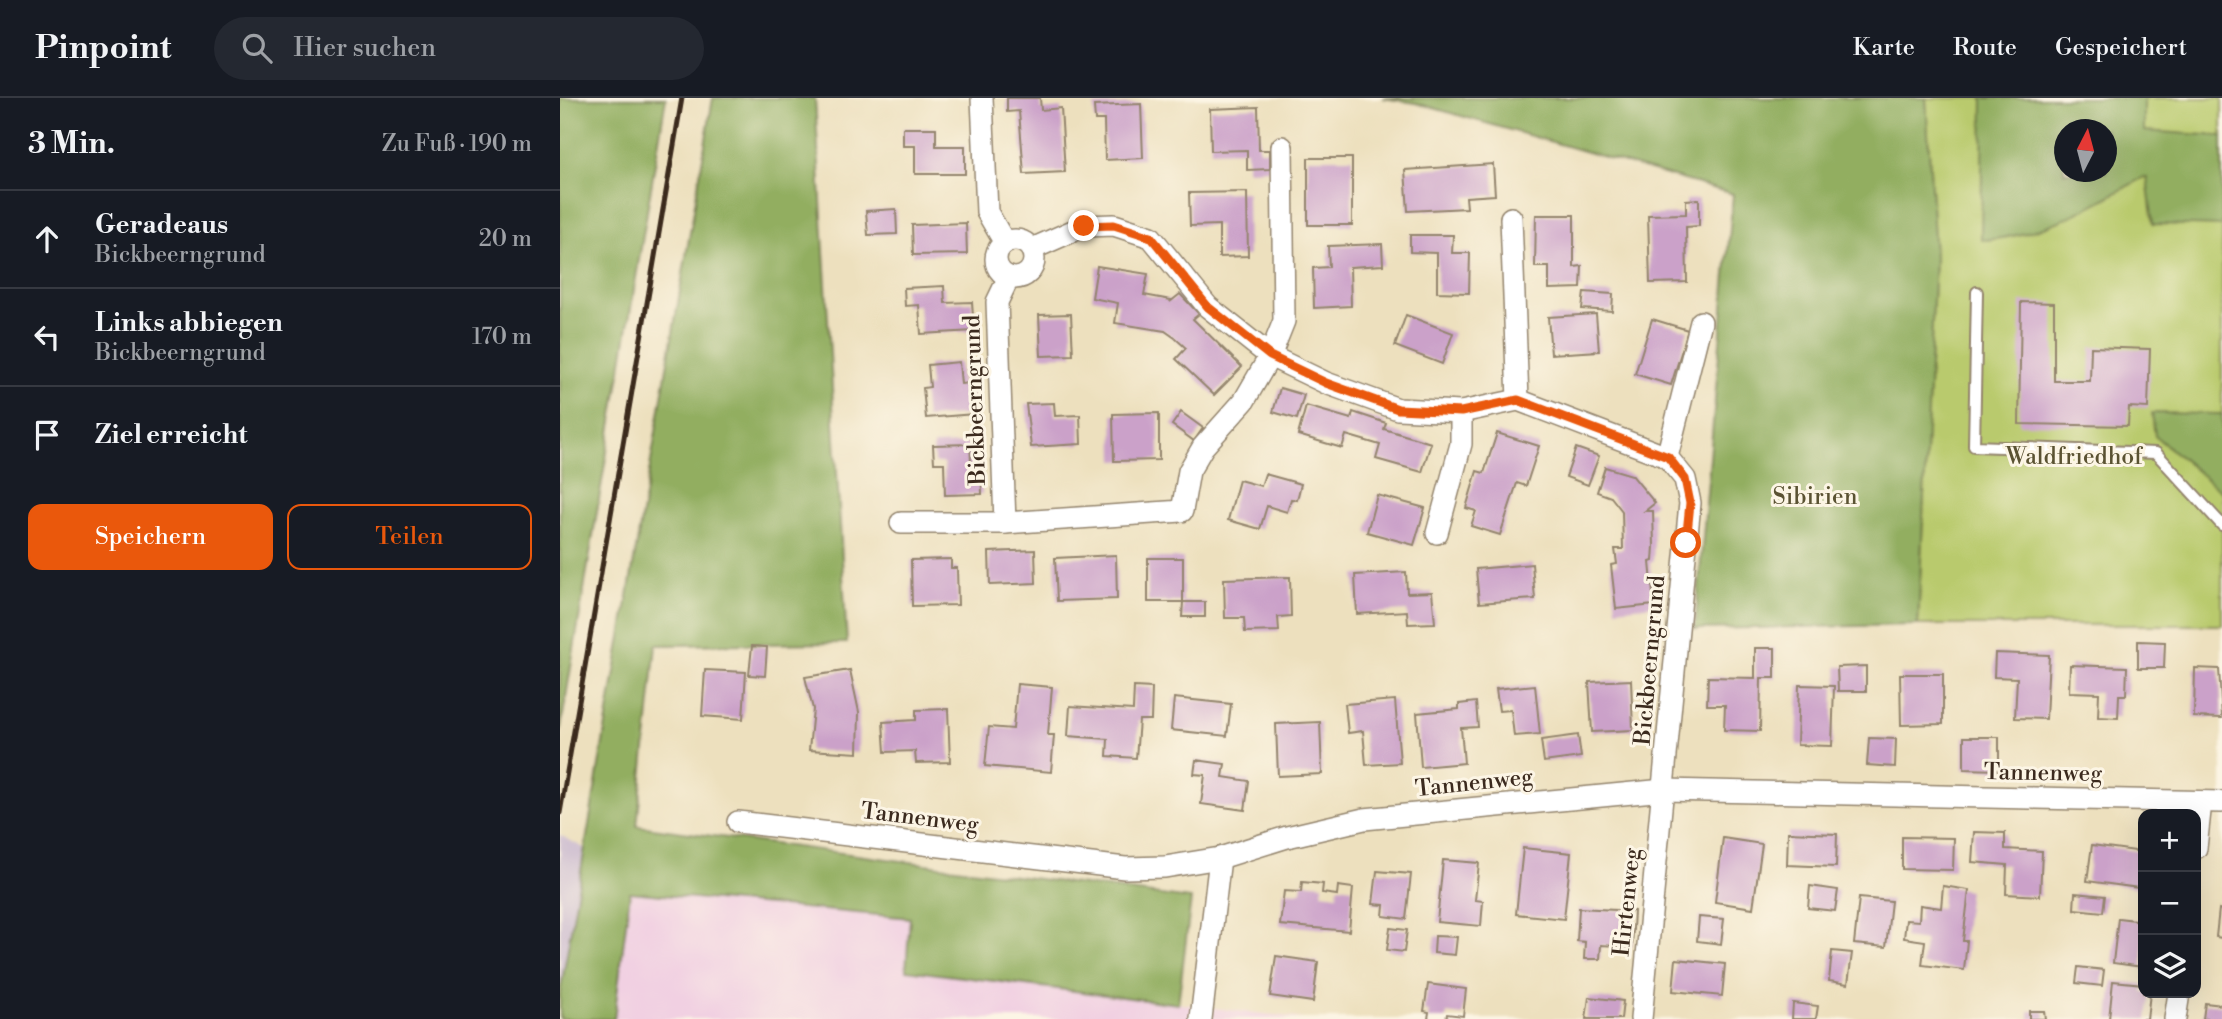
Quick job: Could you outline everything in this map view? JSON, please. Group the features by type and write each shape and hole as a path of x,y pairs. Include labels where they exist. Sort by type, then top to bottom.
{"street":[{"path":"982,98 987,212 1005,243"},
{"path":"901,523 1005,523 1182,511 1189,471 1203,447 1244,401 1270,356 1284,321 1282,147"},
{"path":"1511,218 1518,400"},
{"path":"1032,249 1084,226 1114,225 1151,237 1208,307 1270,356 1326,383 1398,409 1461,412 1518,400 1668,457 1701,322"},
{"path":"1020,240 1032,249 1034,264 1024,276 1009,277 997,265 996,257 1005,243 1020,240"},
{"name":"Bickbeerngrund","path":"1005,523 997,302 1009,277"},
{"path":"1437,533 1461,444 1461,412"},
{"name":"Bickbeerngrund","path":"1664,790 1690,503 1685,479 1668,457"},
{"name":"Tannenweg","path":"738,822 1125,868 1165,867 1220,858 1287,837 1364,819 1664,790 2212,802"},
{"name":"Hirtenweg","path":"1641,1019 1664,790"},
{"path":"2201,834 2212,802"},
{"path":"1201,1019 1220,858"},
{"path":"2175,1019 2178,998"}],"lane":[{"path":"1977,292 1974,446 2156,453 2222,525"}],"shaded area":[{"path":"560,835 584,848 560,994"},
{"path":"630,892 910,918 906,970 1303,1019 614,1019"}],"green space":[{"path":"560,98 666,98 560,733"},
{"path":"713,98 815,98 847,643 656,645 637,826 1191,899 1178,1004 906,970 910,918 630,892 614,1019 560,1019 560,994"},
{"name":"Sibirien","path":"1383,98 1926,98 1935,258 1918,625 1695,629 1733,194 1416,103"},
{"name":"Waldfriedhof","path":"1926,98 2222,98 2222,625 1918,625 1935,258"},
{"path":"1983,98 2144,98 2144,131 2222,136 2222,226 2153,224 2147,178 2144,177 2066,218 2045,227 2003,238 1981,240"},
{"path":"2152,413 2222,414 2222,492 2155,436"}],"building":[{"path":"1007,98 1040,98 1041,110 1061,108 1065,172 1024,174 1019,111 1007,112"},
{"path":"1141,104 1143,158 1105,160 1104,120 1095,120 1094,106"},
{"path":"1258,107 1259,150 1270,150 1270,169 1247,170 1247,150 1211,151 1210,109"},
{"path":"903,128 936,128 936,146 965,146 965,174 915,174 915,146 903,146"},
{"path":"1308,158 1352,158 1352,225 1308,225"},
{"path":"1493,164 1495,195 1466,197 1467,208 1408,211 1405,170"},
{"path":"1247,192 1248,256 1219,257 1219,225 1190,226 1189,193"},
{"path":"1699,199 1699,226 1686,227 1687,282 1650,283 1648,215 1686,214 1686,200"},
{"path":"896,209 897,234 868,235 866,211"},
{"path":"1536,215 1574,215 1574,267 1582,266 1581,288 1549,289 1549,267 1535,267"},
{"path":"966,223 967,254 913,255 912,225"},
{"path":"1410,235 1453,235 1452,253 1470,253 1469,293 1437,292 1437,253 1410,252"},
{"path":"1382,244 1383,265 1350,267 1351,306 1314,308 1313,268 1329,267 1328,246"},
{"path":"1097,266 1148,274 1144,295 1171,300 1170,302 1180,294 1199,314 1193,319 1242,367 1214,395 1176,359 1186,348 1175,338 1165,331 1115,323 1118,303 1092,298"},
{"path":"944,286 945,303 972,302 974,331 921,334 919,305 905,306 904,288"},
{"path":"1584,292 1613,294 1612,311 1582,309"},
{"path":"2021,302 2054,303 2054,381 2090,381 2091,347 2150,349 2148,408 2129,407 2128,426 2019,424"},
{"path":"1071,314 1073,355 1041,356 1039,315"},
{"path":"1596,314 1599,351 1551,354 1548,317"},
{"path":"1406,315 1453,333 1442,364 1395,346"},
{"path":"1652,319 1688,330 1671,385 1635,374"},
{"path":"959,362 961,384 971,383 974,414 926,418 923,388 930,387 928,365"},
{"path":"1280,388 1304,395 1297,419 1273,412"},
{"path":"1054,403 1055,416 1080,415 1081,444 1031,447 1026,404"},
{"path":"1306,406 1351,419 1353,412 1386,423 1384,429 1431,443 1422,472 1376,459 1380,445 1346,435 1342,448 1298,435"},
{"path":"1181,412 1203,428 1194,441 1172,425"},
{"path":"1159,413 1159,460 1114,461 1113,414"},
{"path":"1497,433 1539,446 1526,486 1517,483 1500,535 1471,526 1476,511 1466,508 1477,471 1484,473"},
{"path":"970,444 971,462 981,461 982,494 945,495 944,463 934,463 933,445"},
{"path":"1576,448 1599,456 1588,485 1566,477"},
{"path":"1605,467 1632,475 1655,503 1645,511 1653,511 1654,546 1653,561 1650,562 1654,605 1616,609 1611,565 1617,564 1615,549 1623,549 1622,511 1611,497 1597,492"},
{"path":"1265,474 1301,484 1297,500 1291,499 1287,512 1267,506 1260,529 1228,520 1239,480 1261,486"},
{"path":"1377,495 1425,508 1414,545 1367,532"},
{"path":"1035,550 1036,583 990,585 989,552"},
{"path":"1116,555 1117,599 1057,601 1055,558"},
{"path":"1148,558 1183,558 1183,602 1148,602"},
{"path":"951,559 951,568 957,568 958,605 912,606 911,560"},
{"path":"1532,564 1535,599 1479,603 1476,569"},
{"path":"1406,572 1407,593 1432,592 1435,623 1408,624 1407,611 1357,614 1355,575"},
{"path":"1290,577 1291,616 1278,617 1279,631 1245,632 1244,618 1225,618 1224,579"},
{"path":"1183,602 1205,602 1205,617 1182,617"},
{"path":"2138,641 2165,642 2164,668 2138,668"},
{"path":"752,646 767,647 765,676 749,675"},
{"path":"1755,648 1775,648 1775,678 1761,678 1760,731 1724,730 1725,705 1707,705 1708,677 1755,678"},
{"path":"1995,653 2049,655 2046,719 2015,718 2017,678 1994,677"},
{"path":"2070,665 2127,667 2126,695 2119,695 2118,718 2098,717 2099,693 2069,692"},
{"path":"1866,666 1866,691 1838,691 1837,667"},
{"path":"2195,668 2219,669 2222,718 2194,717"},
{"path":"705,670 746,672 743,719 702,716"},
{"path":"850,670 859,712 858,753 809,750 813,709 805,677"},
{"path":"1900,674 1943,674 1943,724 1901,725"},
{"path":"1631,680 1633,730 1592,732 1589,682"},
{"path":"1017,684 1052,687 1048,735 1054,735 1051,772 985,766 989,727 1013,729"},
{"path":"1535,685 1540,734 1514,736 1511,710 1499,711 1496,689"},
{"path":"1799,685 1834,686 1832,746 1797,745"},
{"path":"1134,687 1152,688 1151,720 1139,720 1136,758 1107,756 1108,739 1068,736 1070,706 1133,710"},
{"path":"1174,698 1231,704 1227,736 1171,730"},
{"path":"1395,700 1400,763 1366,765 1363,731 1348,733 1345,704"},
{"path":"1476,702 1478,727 1461,728 1464,763 1421,767 1417,713 1459,709 1459,704"},
{"path":"948,709 950,762 916,763 915,751 885,752 883,722 916,720 916,710"},
{"path":"1320,722 1322,774 1278,776 1276,724"},
{"path":"1578,735 1581,757 1544,762 1541,740"},
{"path":"1964,737 1999,737 1999,770 1964,769"},
{"path":"1869,738 1896,739 1895,767 1867,765"},
{"path":"1196,760 1225,764 1223,777 1249,781 1245,810 1201,804 1205,775 1194,774"},
{"path":"1788,832 1837,834 1836,867 1787,865"},
{"path":"1974,832 2005,833 2005,849 2042,851 2040,896 2006,894 2007,865 1972,862"},
{"path":"1902,837 1954,838 1953,870 1902,869"},
{"path":"1723,838 1762,844 1753,908 1715,902"},
{"path":"2092,845 2138,851 2138,888 2087,881"},
{"path":"1523,848 1571,853 1564,919 1516,914"},
{"path":"1443,860 1479,863 1475,900 1483,901 1481,926 1437,922"},
{"path":"1377,871 1411,874 1406,919 1383,916 1384,905 1373,904"},
{"path":"1302,882 1323,884 1322,893 1337,895 1338,886 1353,888 1349,931 1280,925 1284,891 1301,892"},
{"path":"1810,886 1838,890 1835,911 1808,908"},
{"path":"1943,886 1969,890 1963,941 1967,941 1964,970 1922,965 1925,941 1904,938 1906,920 1919,921 1920,905 1941,908"},
{"path":"2075,893 2105,896 2103,912 2074,909"},
{"path":"1859,898 1891,901 1886,947 1854,944"},
{"path":"1579,908 1634,911 1632,947 1601,945 1600,959 1584,959 1585,942 1577,941"},
{"path":"2219,909 2222,910 2222,938 2216,937"},
{"path":"1699,917 1724,919 1721,944 1697,941"},
{"path":"2118,918 2138,920 2138,966 2113,963"},
{"path":"1390,928 1407,930 1404,952 1387,950"},
{"path":"1435,936 1457,937 1455,955 1434,953"},
{"path":"1832,951 1852,953 1848,984 1829,981"},
{"path":"1276,956 1318,962 1313,1002 1270,996"},
{"path":"1676,959 1725,964 1722,996 1673,991"},
{"path":"2078,967 2104,970 2102,986 2076,983"},
{"path":"2113,981 2138,984 2138,998 2149,998 2147,1019 2109,1019"},
{"path":"1428,984 1466,989 1463,1016 1447,1014 1446,1019 1428,1019 1429,1012 1424,1011"},
{"path":"1589,997 1623,1001 1621,1019 1586,1019"},
{"path":"1793,1003 1818,1006 1816,1019 1792,1019"},
{"path":"2205,1003 2222,1005 2222,1019 2203,1019"},
{"path":"2029,1011 2044,1011 2045,1019 2029,1019"}],"railway":[{"path":"560,813 682,98"}],"route":[{"path":"1084,226 1114,225 1151,237 1208,307 1270,356 1326,383 1398,409 1461,412 1518,400 1668,457 1685,479 1690,503 1686,543"}]}
